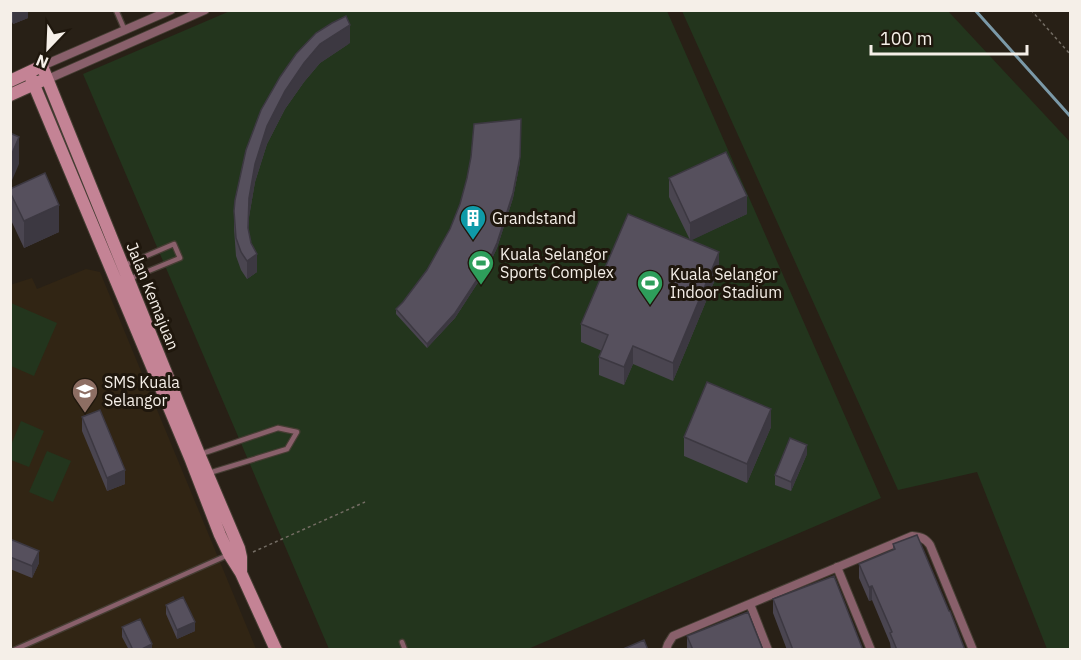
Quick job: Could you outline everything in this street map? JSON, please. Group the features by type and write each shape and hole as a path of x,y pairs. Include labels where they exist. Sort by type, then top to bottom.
{"street":[{"path":"10,95 32,78 42,66 171,10"},
{"path":"10,81 32,78 48,79 205,10"},
{"name":"Jalan Kemajuan","path":"42,66 117,269"},
{"name":"Jalan Kemajuan","path":"32,78 123,282 236,553 241,573 276,650"},
{"path":"666,650 673,636 912,536 921,537 930,545 973,650"},
{"path":"837,567 871,650"},
{"path":"750,604 768,650"}],"lane":[{"path":"116,10 125,31"},
{"path":"117,269 174,244 180,258 123,282"},
{"path":"195,457 278,428 297,432 287,449 202,476"},
{"path":"14,650 236,553"},
{"path":"402,642 405,650"}],"path":[{"path":"1031,10 1071,54"},
{"path":"236,553 365,502"}],"shaded area":[{"name":"SMS Kuala Selangor","path":"86,269 100,272 256,649 11,649 10,285 32,278 37,289"}],"green space":[{"name":"Kuala Selangor Sports Complex","path":"230,11 667,11 881,498 528,649 329,649 83,74"},
{"path":"682,11 948,11 1070,142 1070,649 1047,649 977,472 898,490"},
{"path":"11,303 57,323 34,376 11,366"},
{"path":"21,421 44,431 29,467 11,460 11,445"},
{"path":"47,451 71,461 53,502 29,492"}],"building":[{"path":"346,16 350,25 320,44 304,63 285,91 267,126 255,164 249,198 248,228 251,243 257,254 247,261 236,238 235,200 246,150 261,110 296,54 316,33"},
{"name":"Grandstand","path":"521,119 520,157 513,193 497,243 488,263 455,313 427,344 396,309 427,270 450,229 467,178 474,124"},
{"path":"10,133 19,137 10,158"},
{"path":"726,152 747,196 690,223 669,178"},
{"path":"45,173 59,205 24,221 10,189"},
{"name":"Kuala Selangor Indoor Stadium","path":"628,214 719,252 673,363 633,346 624,367 599,357 608,335 581,324"},
{"path":"707,382 771,409 747,464 684,437"},
{"path":"100,410 125,470 107,478 82,417"},
{"path":"790,438 807,445 791,482 775,475"},
{"path":"917,535 965,650 897,650 890,633 892,632 872,586 869,587 859,564 895,549 893,544"},
{"path":"10,539 39,551 32,566 10,557"},
{"path":"834,576 863,650 793,650 773,599"},
{"path":"183,597 195,622 177,630 166,605"},
{"path":"748,612 763,650 693,650 687,636"},
{"path":"140,619 152,644 140,650 133,650 122,627"},
{"path":"644,640 648,650 623,649"}],"waterway":[{"path":"975,10 1070,116"}],"place":[{"name":"Grandstand","path":"473,241"},
{"name":"Kuala Selangor Sports Complex","path":"481,286"},
{"name":"Kuala Selangor Indoor Stadium","path":"650,306"},
{"name":"SMS Kuala Selangor","path":"85,414"}]}
